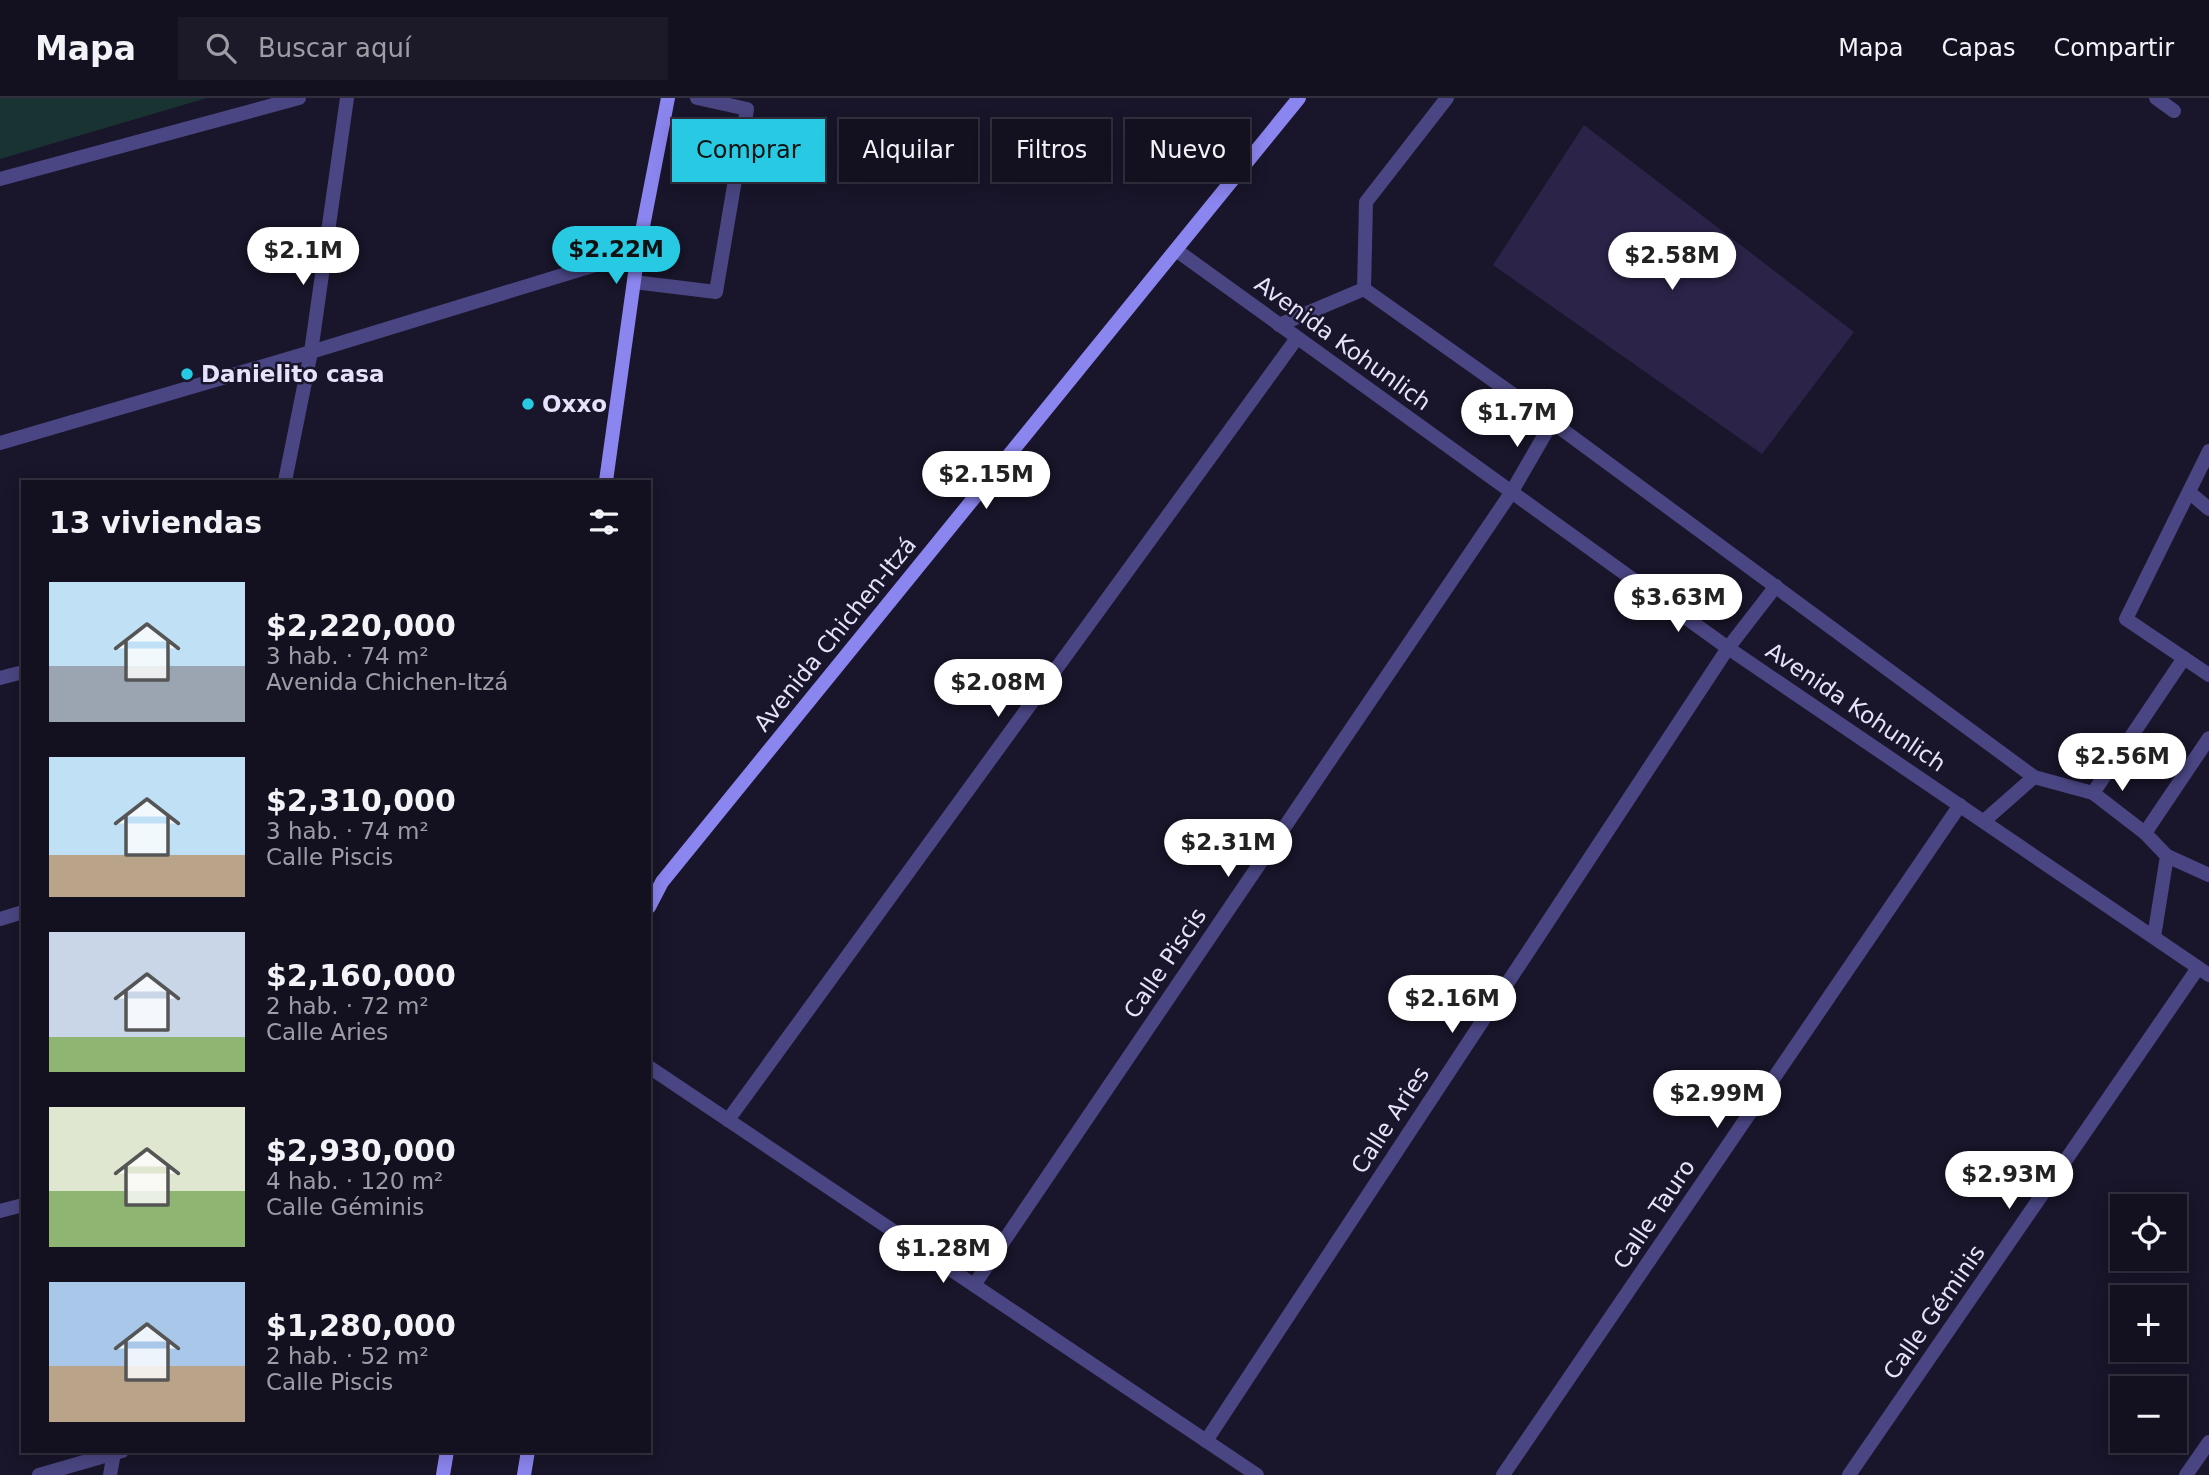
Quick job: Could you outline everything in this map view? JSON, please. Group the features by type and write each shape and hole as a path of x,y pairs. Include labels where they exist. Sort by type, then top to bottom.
{"main road":[{"path":"606,480 638,252 668,98"},
{"name":"Avenida Chichen-Itzá","path":"651,903 662,882 1299,98"},
{"path":"443,1475 447,1453"},
{"path":"524,1475 528,1453"}],"street":[{"path":"0,179 299,98"},
{"path":"285,480 311,352 347,98"},
{"path":"634,282 716,292 747,109 697,98"},
{"path":"1364,289 1366,202 1447,98"},
{"path":"2156,98 2174,111"},
{"name":"Avenida Kohunlich","path":"1176,250 1728,648 2204,971"},
{"path":"0,443 638,252"},
{"path":"1279,325 1364,289"},
{"path":"1364,289 1552,422 2034,777 2093,793 2145,833 2167,856 2209,875"},
{"path":"728,1120 1297,338"},
{"name":"Calle Piscis","path":"974,1285 1511,494 1552,422"},
{"path":"2209,451 2126,619 2209,675"},
{"path":"2189,492 2209,509"},
{"name":"Calle Aries","path":"1206,1441 1728,648 1776,586"},
{"path":"2093,793 2184,657"},
{"path":"0,678 21,673"},
{"path":"2145,833 2209,738"},
{"path":"1984,821 2034,777"},
{"name":"Calle Tauro","path":"1503,1475 1960,805"},
{"path":"2154,937 2167,856"},
{"path":"0,919 21,913"},
{"name":"Calle Géminis","path":"1849,1475 2204,971"},
{"path":"651,1068 1257,1475"},
{"path":"0,1211 21,1206"},
{"path":"2186,1475 2209,1442"},
{"path":"39,1475 115,1453"},
{"path":"110,1475 118,1453"}],"green space":[{"path":"0,98 207,98 0,159"}],"building":[{"path":"1584,125 1854,332 1762,454 1493,265"}],"place":[{"name":"Danielito casa","path":"187,374"},
{"name":"Oxxo","path":"528,404"}]}
